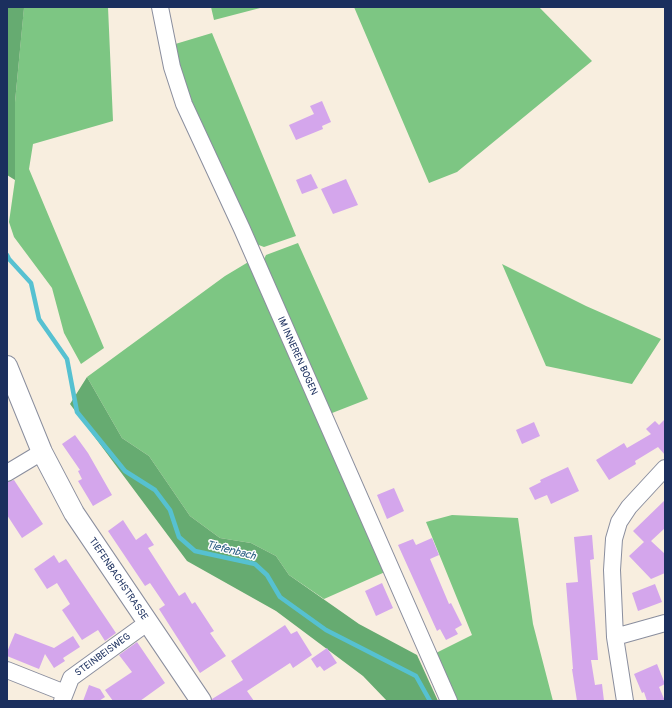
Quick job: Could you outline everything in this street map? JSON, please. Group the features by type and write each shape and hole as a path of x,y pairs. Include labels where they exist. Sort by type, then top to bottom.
{"street":[{"name":"IM INNEREN BOGEN","path":"160,7 172,67 184,104 242,230 449,701"},
{"name":"TIEFENBACHSTRASSE","path":"7,366 11,390 74,513 201,701"},
{"path":"7,473 42,452"},
{"path":"625,701 615,637 612,570 616,533 619,522 629,507 665,468"},
{"name":"STEINBEISWEG","path":"7,670 63,697 72,678 147,623"},
{"path":"615,637 665,623"}],"green space":[{"path":"24,7 108,7 113,121 33,144 29,169 104,348 81,364 64,333 52,288 14,237 9,222 15,180 15,102"},
{"path":"211,7 264,7 214,20"},
{"path":"354,7 539,7 592,61 457,172 429,183"},
{"path":"7,8 24,8 15,102 15,180 7,175"},
{"path":"212,33 296,236 264,247 256,244 182,85 172,45"},
{"path":"298,243 368,399 327,415 263,261 266,255"},
{"path":"250,261 328,445 385,572 324,599 289,575 276,556 251,543 220,538 190,516 149,456 122,438 87,377 225,276"},
{"path":"502,264 586,306 661,339 632,384 546,366"},
{"path":"87,377 122,438 149,456 190,516 220,538 251,543 276,556 289,575 359,624 417,655 438,701 387,701 363,676 276,611 187,561 70,404"},
{"path":"452,515 518,518 533,624 553,701 453,701 434,654 472,635 426,522"}],"building":[{"path":"322,101 331,122 322,126 323,129 296,140 289,125 314,114 310,106"},
{"path":"311,174 318,188 302,194 296,180"},
{"path":"346,179 358,205 333,214 321,189"},
{"path":"665,419 665,455 658,447 635,461 636,464 609,480 596,460 624,443 627,448 651,434 646,429 655,421 659,425"},
{"path":"534,422 540,436 522,444 516,430"},
{"path":"75,435 88,453 112,495 93,506 78,481 82,479 78,471 80,470 62,444"},
{"path":"568,467 579,491 551,504 547,495 535,500 529,488 541,482 540,480"},
{"path":"14,480 43,524 22,538 7,515 7,482"},
{"path":"394,488 404,511 387,519 377,495"},
{"path":"665,500 665,528 651,541 665,554 665,573 651,579 629,556 644,542 633,531"},
{"path":"123,520 136,540 146,533 154,545 148,548 179,596 185,592 192,604 195,602 214,631 210,633 226,656 200,673 159,609 165,605 150,583 145,586 108,531"},
{"path":"592,535 594,559 590,560 598,660 591,660 595,685 602,684 604,701 577,701 572,669 566,583 578,582 574,537"},
{"path":"432,538 439,555 430,559 449,604 451,603 462,625 455,629 458,634 446,640 440,629 437,631 398,545 413,539 416,545"},
{"path":"54,555 59,563 66,559 116,633 105,641 98,630 82,640 62,610 70,604 57,583 47,589 34,569"},
{"path":"382,583 393,608 376,616 365,591"},
{"path":"655,584 662,602 638,611 632,593"},
{"path":"285,625 291,634 297,631 312,655 293,668 290,663 247,691 254,701 212,701 212,699 243,680 231,661"},
{"path":"15,633 54,648 73,636 80,647 63,658 65,661 54,668 45,654 39,669 7,656 7,652"},
{"path":"137,642 165,683 140,701 113,701 105,690 132,672 119,655"},
{"path":"327,648 337,663 324,671 320,666 317,668 311,659"},
{"path":"657,664 665,684 659,687 665,701 647,701 644,692 642,693 634,674"},
{"path":"89,685 100,689 105,697 99,701 83,701"}],"waterway":[{"name":"Tiefenbach","path":"7,255 31,283 39,319 67,359 77,412 125,471 155,490 170,510 179,537 195,551 255,564 267,575 280,597 326,630 416,676 430,701"}]}
